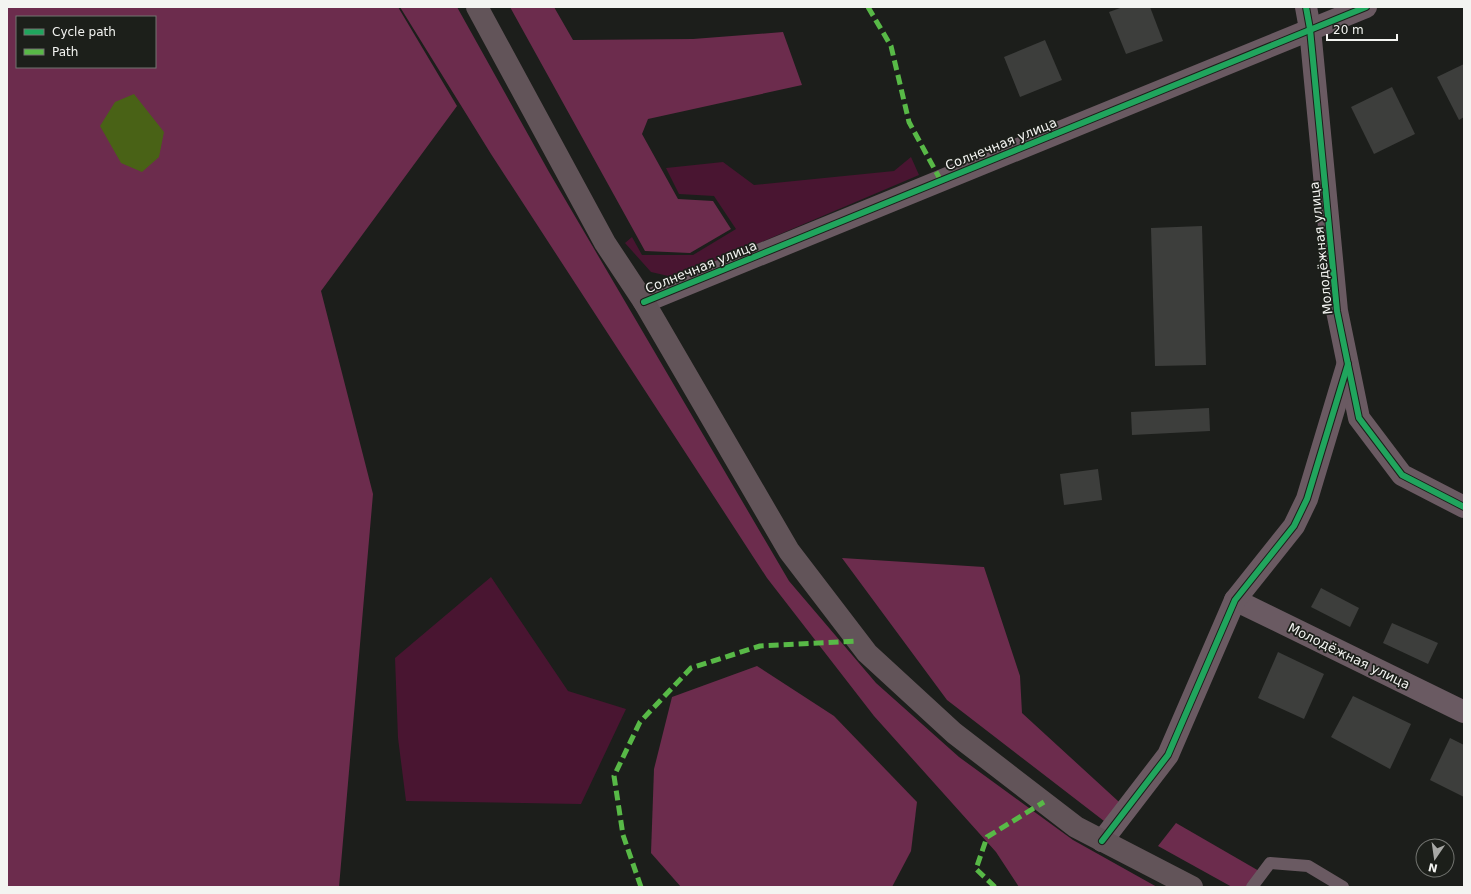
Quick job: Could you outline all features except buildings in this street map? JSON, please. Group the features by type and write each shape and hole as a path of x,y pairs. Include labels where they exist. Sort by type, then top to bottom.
{"main road":[{"path":"477,7 605,243 644,302 789,551 868,653 954,733 1076,827 1192,887"}],"street":[{"name":"Молодёжная улица","path":"1306,7 1310,29 1337,311 1359,418 1402,475 1464,507"},
{"name":"Солнечная улица","path":"644,302 1366,7"},
{"path":"1102,841 1168,755 1235,600 1294,526 1307,499 1348,364"},
{"name":"Молодёжная улица","path":"1235,600 1464,712"}],"lane":[{"path":"1252,887 1270,863 1308,866 1344,887"}],"shaded area":[{"path":"398,7 457,106 321,291 373,494 339,887 7,887 7,8"},
{"path":"400,7 457,7 549,172 789,581 876,683 959,757 1073,840 1157,887 1019,887 996,852 874,716 767,578 491,154"},
{"path":"510,7 554,7 573,40 693,39 783,32 802,85 648,119 642,134 678,199 713,201 731,229 690,253 645,251"},
{"path":"134,94 164,132 159,157 142,172 121,163 100,126 115,102"},
{"path":"911,157 919,175 677,278 651,272 625,243 632,237 642,255 693,255 736,229 714,196 679,194 666,168 723,162 754,185 894,171"},
{"path":"842,558 984,567 1020,676 1022,713 1130,812 1104,821 947,700"},
{"path":"491,577 568,691 626,709 581,804 406,801 398,738 395,658"},
{"path":"757,666 834,716 917,802 911,851 892,887 681,887 651,853 654,769 672,697"},
{"path":"1176,823 1266,875 1257,887 1232,887 1158,846"}],"marked path":[{"path":"868,7 891,46 909,122 941,181"},
{"path":"641,887 623,835 614,776 640,722 691,668 760,646 858,641"},
{"path":"995,887 976,869 987,837 1044,802"}],"cycle path":[{"path":"1306,7 1310,29 1337,311 1359,418 1402,475 1464,507"},
{"path":"644,302 1366,7"},
{"path":"1102,841 1168,755 1235,600 1294,526 1307,499 1348,364"}]}
